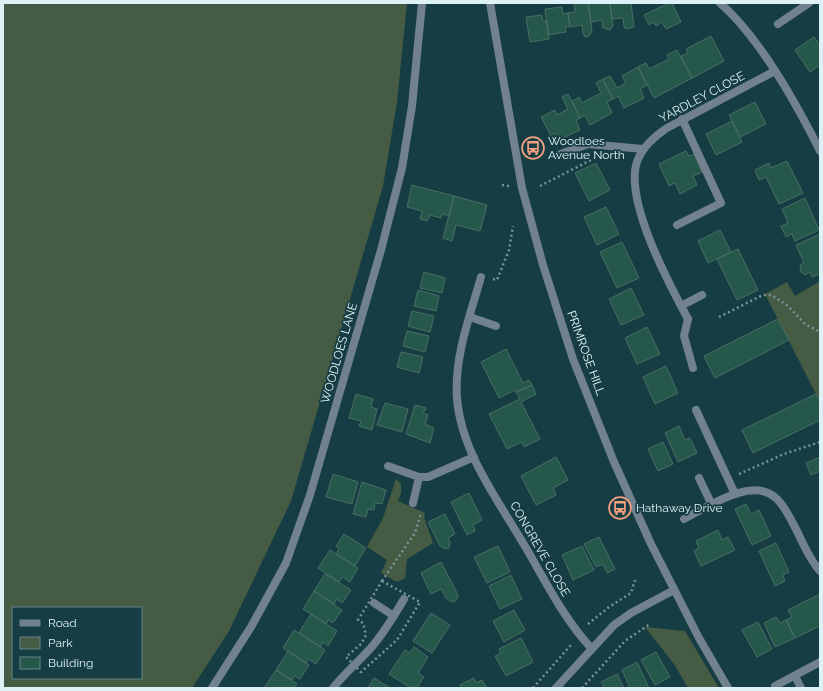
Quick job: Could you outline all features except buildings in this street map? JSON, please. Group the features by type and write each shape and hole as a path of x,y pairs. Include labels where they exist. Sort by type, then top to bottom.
{"street":[{"name":"WOODLOES LANE","path":"212,688 251,627 286,563 310,495 381,250 402,168 412,106 422,3"},
{"name":"PRIMROSE HILL","path":"490,3 522,188 543,265 573,359 614,462 674,590 699,638 728,688"},
{"path":"720,3 741,25 775,71 820,151"},
{"path":"778,24 809,3"},
{"name":"YARDLEY CLOSE","path":"693,368 684,336 688,319 650,239 637,202 635,177 637,160 643,149 655,136 682,119 775,71"},
{"path":"677,225 721,203 682,119"},
{"path":"558,155 588,144 643,149"},
{"name":"CONGREVE CLOSE","path":"481,277 458,364 456,384 460,415 466,437 474,457 560,606 579,635 592,649"},
{"path":"681,306 702,295"},
{"path":"470,316 496,326"},
{"path":"696,410 735,494"},
{"path":"388,466 419,477 428,477 474,457"},
{"path":"413,503 419,477"},
{"path":"699,478 712,505"},
{"path":"684,518 735,494 750,490 763,491 776,498 786,511 807,551 820,571"},
{"path":"556,688 614,625 631,613 674,590"},
{"path":"333,688 353,664 369,650 394,616 404,599"},
{"path":"374,603 394,616"},
{"path":"775,686 820,662"},
{"path":"795,676 801,688"}],"path":[{"path":"540,186 601,155"},
{"path":"481,277 497,280 509,250 513,226"},
{"path":"719,317 763,295 771,295 788,306 805,324 820,332"},
{"path":"729,481 735,476 784,454 820,442"},
{"path":"382,581 415,533 422,510"},
{"path":"582,688 625,641 650,624"}],"green space":[{"path":"3,3 407,3 397,102 383,186 291,501 229,631 192,688 3,688"},
{"path":"820,281 820,402 765,294 787,282 795,296"},
{"path":"396,479 401,484 401,493 398,501 425,513 424,517 433,543 407,559 405,578 397,582 381,573 387,560 367,547 383,518"},
{"path":"645,627 685,631 719,688 688,688 674,664"}],"place":[{"name":"Woodloes Avenue North","path":"533,148"},
{"name":"Hathaway Drive","path":"620,508"}]}
